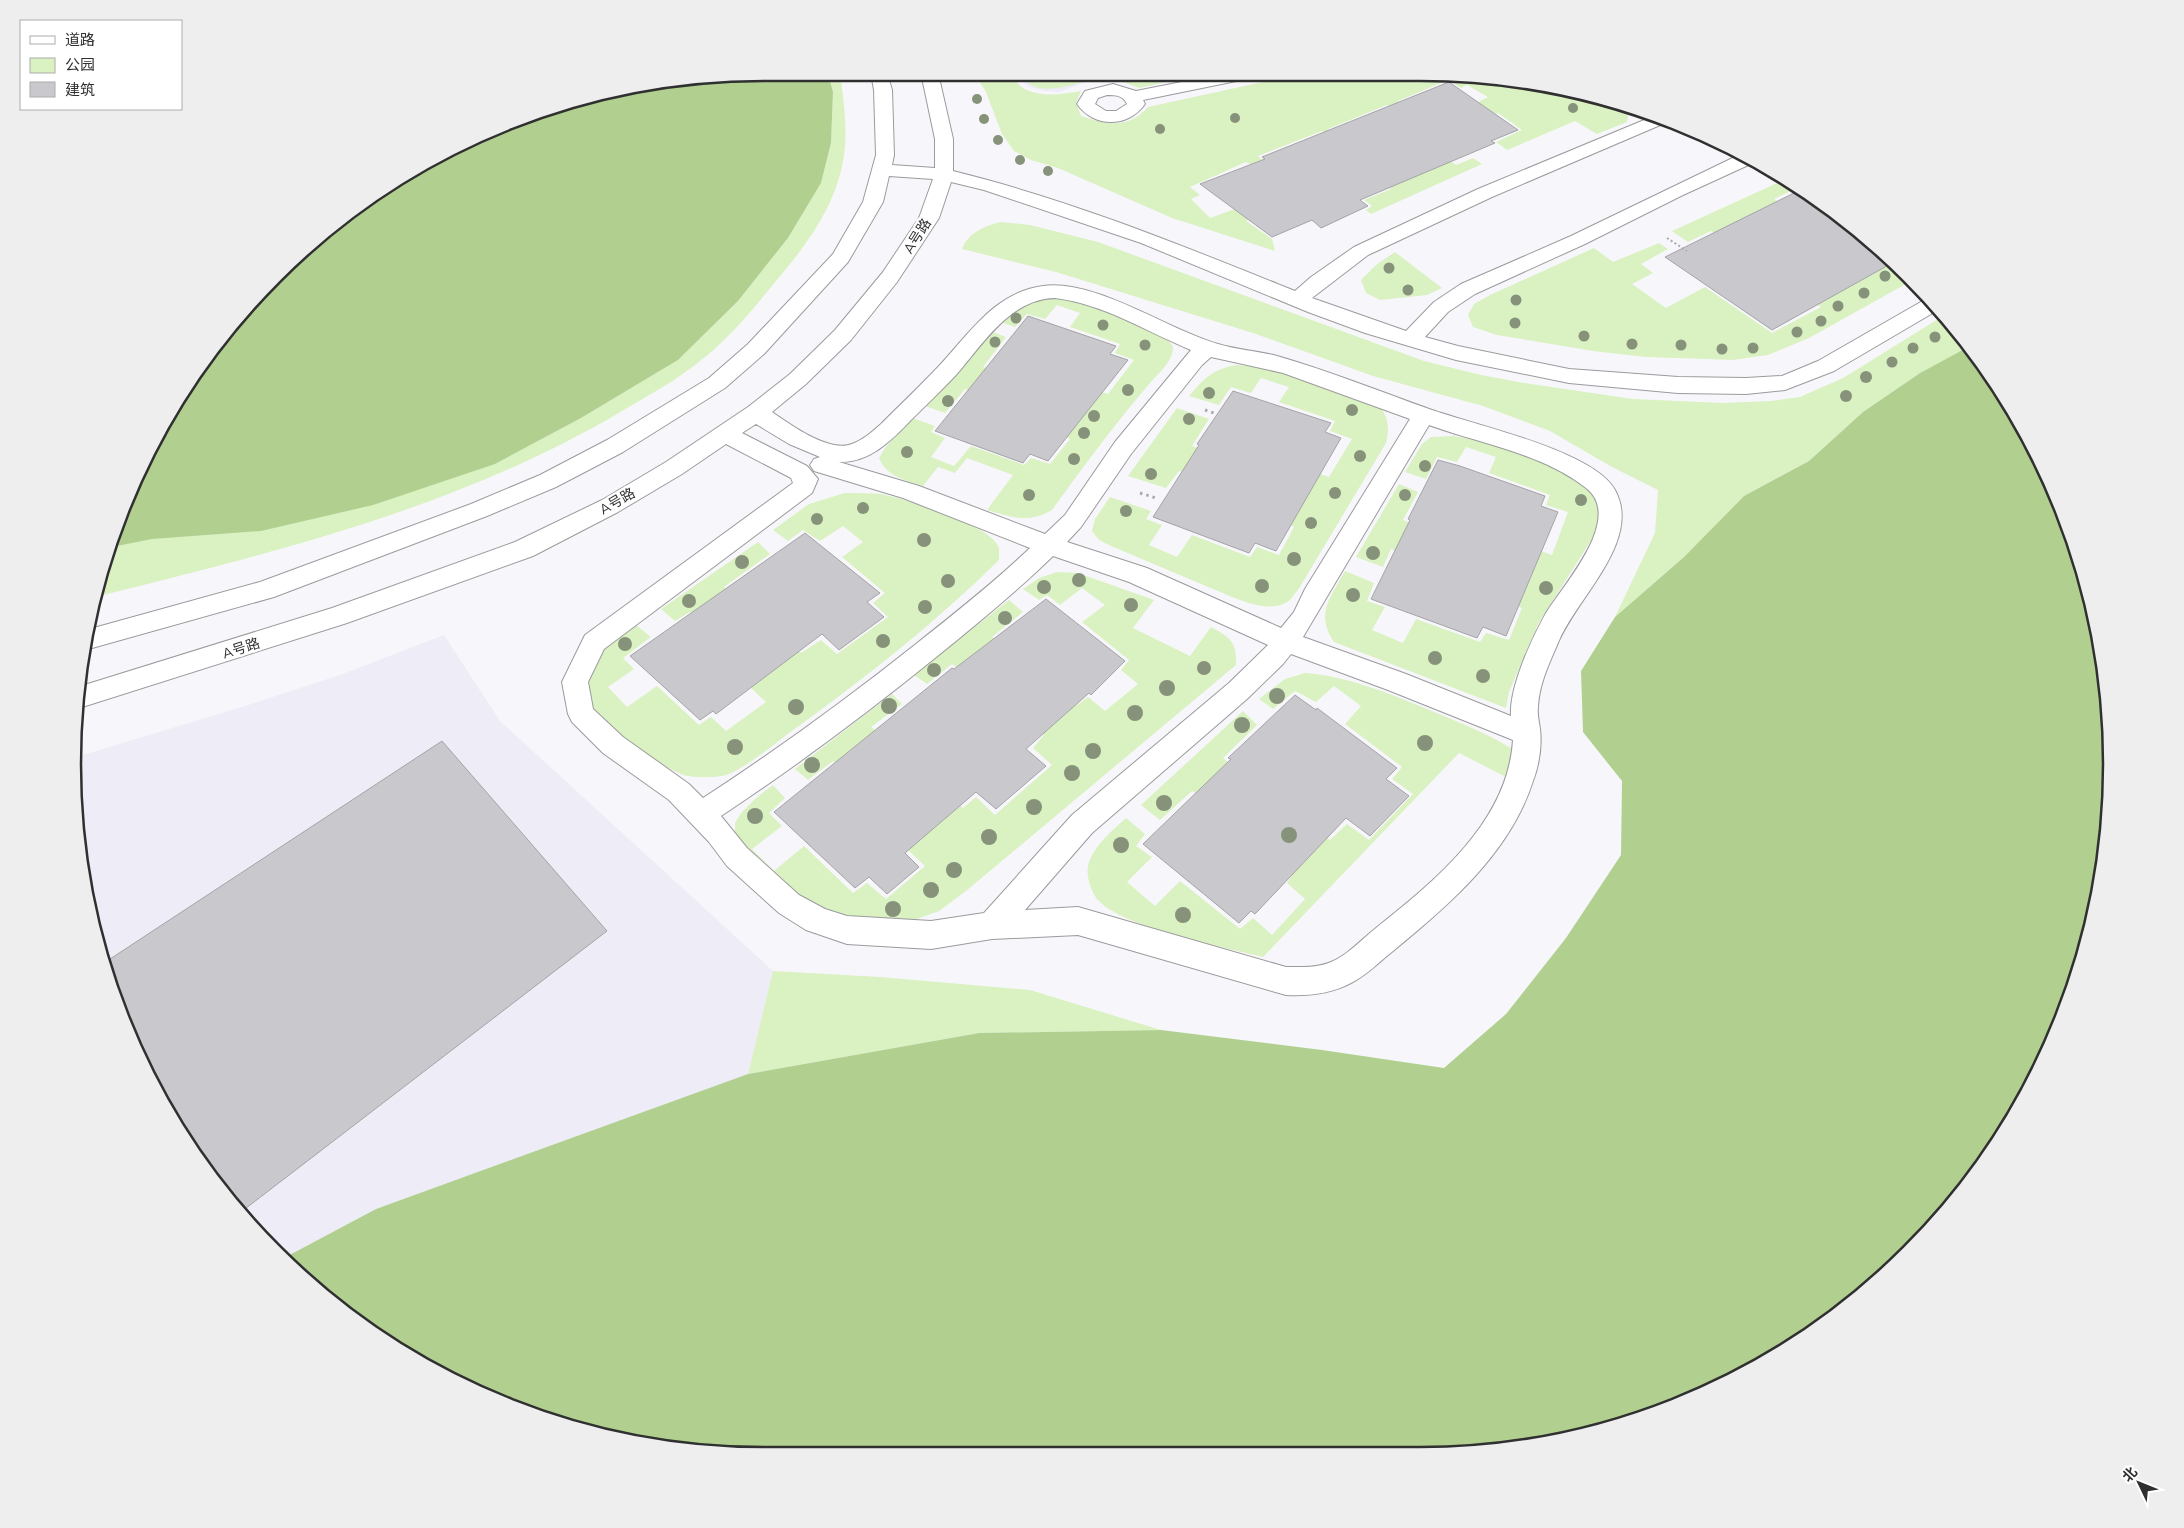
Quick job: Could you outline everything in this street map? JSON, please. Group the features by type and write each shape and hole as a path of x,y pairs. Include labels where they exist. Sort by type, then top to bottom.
{"street":[{"path":"93,638 265,590 479,510 548,480 615,446 717,383 756,349 841,258 872,202 886,155 881,81"},
{"name":"A号路","path":"85,695 338,616 524,549 610,506 674,468 756,413 798,379 843,335 890,278 929,218 944,174 944,139 932,81"},
{"path":"1133,97 1209,81"},
{"path":"1299,299 1318,282 1361,251 1485,193 1652,122"},
{"path":"1411,339 1441,307 1468,289 1578,240 1740,162"},
{"path":"883,170 944,174 991,186 1086,217 1345,318 1456,353 1568,376 1670,385 1766,385 1785,383 1819,369 1927,307"},
{"path":"1044,292 1066,292 1148,321 1183,340 1206,348 1232,356 1268,361 1364,392 1423,416 1515,442 1564,463 1604,489 1610,503 1612,518 1605,542 1554,622 1529,681 1524,709 1527,734 1524,763 1514,797 1491,835 1456,876 1403,924 1340,974 1313,982 1286,981 1078,921 992,925 931,935 847,930 817,920 789,904 737,857 702,814 679,792 613,745 581,714 575,682 594,642 636,609 767,516 804,487 823,466 878,440 949,369 989,325 1012,304 1028,296 1044,292"},
{"path":"702,814 770,769 892,677 1004,588 1073,521 1123,448 1194,360 1206,348"},
{"path":"756,413 815,446 823,466"},
{"path":"992,925 1060,846 1082,824 1238,691 1287,642 1423,416"},
{"path":"725,434 790,467 823,466 911,492 1048,545 1138,575 1287,642 1397,682 1527,734"}],"shaded area":[{"path":"1022,81 1089,81 1059,92 1029,87"},
{"path":"444,635 500,721 773,971 748,1074 376,1209 290,1255 222,1180 196,1143 152,1066 133,1025 117,983 94,897 83,809 81,755 340,675"}],"green space":[{"path":"764,81 830,81 833,92 831,143 821,183 788,238 738,301 678,360 581,418 495,464 373,505 261,531 152,539 117,546 133,503 152,462 196,385 222,348 281,281 348,222 385,196 462,152 503,133 545,117 587,105 631,94 675,87"},
{"path":"830,81 841,81 845,143 838,182 825,213 807,242 742,321 724,340 684,373 617,414 556,447 493,476 430,501 300,543 103,595 117,546 495,464 581,418 678,360 738,301 788,238 821,183 831,143 833,92"},
{"path":"979,81 1016,81 1023,88 1039,94 1081,91 1076,103 1081,116 1108,123 1117,123 1133,119 1148,107 1267,81 1443,82 1398,101 1410,110 1400,113 1387,105 1328,129 1338,137 1333,138 1322,131 1258,156 1269,166 1261,170 1246,162 1190,187 1200,195 1191,199 1210,218 1262,199 1258,215 1246,221 1272,239 1275,251 1172,218 1058,168 1031,160 1014,151 1002,134 986,92"},
{"path":"1027,81 1084,81 1048,89 1038,88"},
{"path":"1119,81 1171,81 1139,88"},
{"path":"1452,82 1509,87 1553,94 1627,114 1627,122 1597,134 1575,121 1507,150 1496,142 1522,130 1498,113 1488,116 1465,109 1488,97 1467,85 1461,88"},
{"path":"1473,158 1482,164 1371,214 1366,210 1372,206 1364,200 1391,189 1368,172 1450,161 1456,165"},
{"path":"1777,183 1791,191 1774,199 1786,207 1726,240 1711,231 1688,242 1672,231"},
{"path":"1001,222 1030,225 1098,242 1424,361 1524,383 1633,399 1723,403 1771,401 1800,397 1843,378 1938,319 1963,350 1920,373 1863,412 1809,461 1744,496 1684,557 1615,617 1655,533 1658,490 1612,467 1550,431 1483,406 1373,376 1253,333 1056,272 962,249 973,234"},
{"path":"1830,230 1881,261 1906,284 1809,338 1768,355 1733,360 1646,357 1593,351 1497,335 1473,327 1468,315 1474,304 1490,295 1594,248 1613,262 1659,243 1668,249 1641,264 1653,273 1632,284 1666,308 1705,287 1772,333 1821,307 1759,266"},
{"path":"1395,252 1442,288 1427,295 1380,300 1366,293 1361,280 1376,265"},
{"path":"1053,297 1078,301 1127,318 1159,334 1169,341 1173,348 1171,358 1137,398 1052,510 1035,517 1020,518 987,510 1013,475 967,458 955,473 938,467 923,486 903,480 887,470 879,458 885,448 912,418 935,426 931,432 945,438 931,457 954,466 971,446 1024,465 1031,458 1050,464 1070,439 1051,431 1088,387 1108,394 1134,360 1115,353 1120,344 1070,327 1080,313 1057,305 1045,319 1027,314 1015,327 1000,322 1027,302"},
{"path":"993,332 1006,337 983,367 999,372 982,394 965,389 945,413 925,406"},
{"path":"1963,350 1988,385 2032,462 2051,503 2067,545 2090,631 2101,719 2103,764 2101,809 2090,897 2067,983 2051,1025 2011,1105 1988,1143 1962,1180 1903,1247 1870,1277 1836,1306 1799,1332 1761,1355 1681,1395 1639,1411 1553,1434 1465,1445 1420,1447 764,1447 719,1445 631,1434 545,1411 503,1395 462,1376 385,1332 348,1306 290,1255 376,1209 748,1074 979,1033 1161,1030 1322,1050 1444,1068 1506,1014 1566,938 1621,855 1622,781 1583,732 1581,671 1615,617 1684,557 1744,496 1809,461 1863,412 1920,373"},
{"path":"1236,365 1269,368 1381,407 1388,424 1386,443 1298,590 1288,601 1281,605 1260,606 1232,597 1111,546 1099,540 1092,531 1095,519 1110,497 1151,511 1146,519 1162,525 1149,545 1177,557 1192,535 1250,557 1257,547 1279,555 1294,527 1275,518 1306,469 1329,477 1352,439 1330,431 1335,421 1279,402 1289,387 1261,378 1251,393 1231,387 1219,405 1189,396 1214,372"},
{"path":"1177,408 1209,419 1192,446 1212,452 1195,477 1179,471 1166,488 1128,476"},
{"path":"1454,436 1496,444 1559,469 1581,481 1597,499 1601,516 1595,534 1538,624 1509,692 1506,708 1334,642 1328,632 1326,623 1325,614 1327,606 1345,571 1374,583 1367,601 1385,607 1372,630 1403,643 1416,619 1480,642 1486,633 1509,640 1522,608 1499,600 1527,546 1552,555 1568,512 1546,505 1550,495 1489,473 1496,457 1466,447 1457,462 1437,457 1426,479 1405,472 1422,444 1431,437"},
{"path":"1399,484 1418,492 1403,520 1424,529 1409,555 1391,549 1383,567 1356,557"},
{"path":"845,493 880,494 946,514 981,530 993,539 999,548 999,560 924,629 871,672 758,756 741,768 726,775 694,777 674,771 621,737 600,718 591,706 586,691 589,671 606,648 636,625 651,637 623,658 634,669 608,687 627,707 657,686 699,725 711,717 726,731 766,702 751,688 763,679 722,640 758,614 801,653 821,640 837,654 888,617 873,603 885,593 842,557 863,542 843,526 820,541 803,530 788,541 773,530 809,504"},
{"path":"758,542 770,554 724,587 738,599 702,624 690,612 675,621 661,609"},
{"path":"1057,572 1078,573 1154,600 1133,628 1190,656 1211,627 1228,638 1234,646 1236,665 966,891 939,911 911,921 840,917 800,899 744,853 735,836 735,823 741,813 755,799 773,785 785,798 769,813 782,826 752,849 774,871 804,846 853,893 867,883 886,899 925,866 908,850 910,762 963,808 976,797 995,815 1052,765 1033,748 1044,735 992,695 1027,666 1077,705 1088,697 1105,711 1138,684 1121,670 1129,660 1082,622 1105,605 1082,588 1060,605 1047,595 1039,600 1023,589 1039,578"},
{"path":"1009,600 1023,612 992,637 1005,649 970,677 952,664 927,684 914,675"},
{"path":"1305,673 1352,681 1367,686 1427,709 1491,737 1511,748 1513,760 1508,778 1459,753 1263,957 1200,942 1150,927 1128,919 1097,899 1088,879 1090,859 1104,839 1126,818 1145,834 1136,846 1152,857 1127,882 1155,906 1180,881 1240,929 1253,918 1272,935 1305,899 1287,883 1296,870 1272,794 1330,840 1347,824 1369,840 1413,794 1392,779 1402,767 1345,724 1361,706 1334,686 1316,702 1295,691 1273,709 1259,699 1285,679"},
{"path":"892,694 902,704 871,727 889,741 848,772 833,761 808,780 795,769"},
{"path":"1243,711 1257,725 1223,758 1241,773 1211,802 1192,791 1160,820 1141,805"},
{"path":"773,971 880,977 1030,990 1161,1030 979,1033 748,1074"}],"building":[{"path":"1448,82 1518,130 1491,141 1495,143 1360,200 1368,206 1321,228 1312,220 1272,237 1200,184 1265,159 1262,157"},
{"path":"1794,193 1836,222 1887,266 1772,330 1665,257"},
{"path":"1028,316 1116,346 1110,354 1128,360 1048,461 1030,454 1023,463 935,431"},
{"path":"1233,391 1331,423 1325,432 1341,438 1276,551 1255,543 1249,553 1153,517 1199,445 1197,444"},
{"path":"1438,460 1545,496 1541,506 1558,512 1506,636 1483,627 1477,638 1371,599"},
{"path":"805,533 880,593 867,602 884,617 839,650 822,634 716,714 713,711 700,720 630,656"},
{"path":"1046,599 1125,661 1091,695 1089,693 1026,749 1046,766 996,809 976,792 905,853 919,867 887,894 869,877 855,888 774,812 952,668 954,669"},
{"path":"1295,695 1316,710 1317,708 1397,768 1386,779 1409,796 1370,836 1346,818 1255,914 1251,911 1239,923 1143,844 1231,759 1228,758"},
{"path":"442,741 607,931 246,1208 222,1180 196,1143 173,1105 133,1025 110,959"}]}
